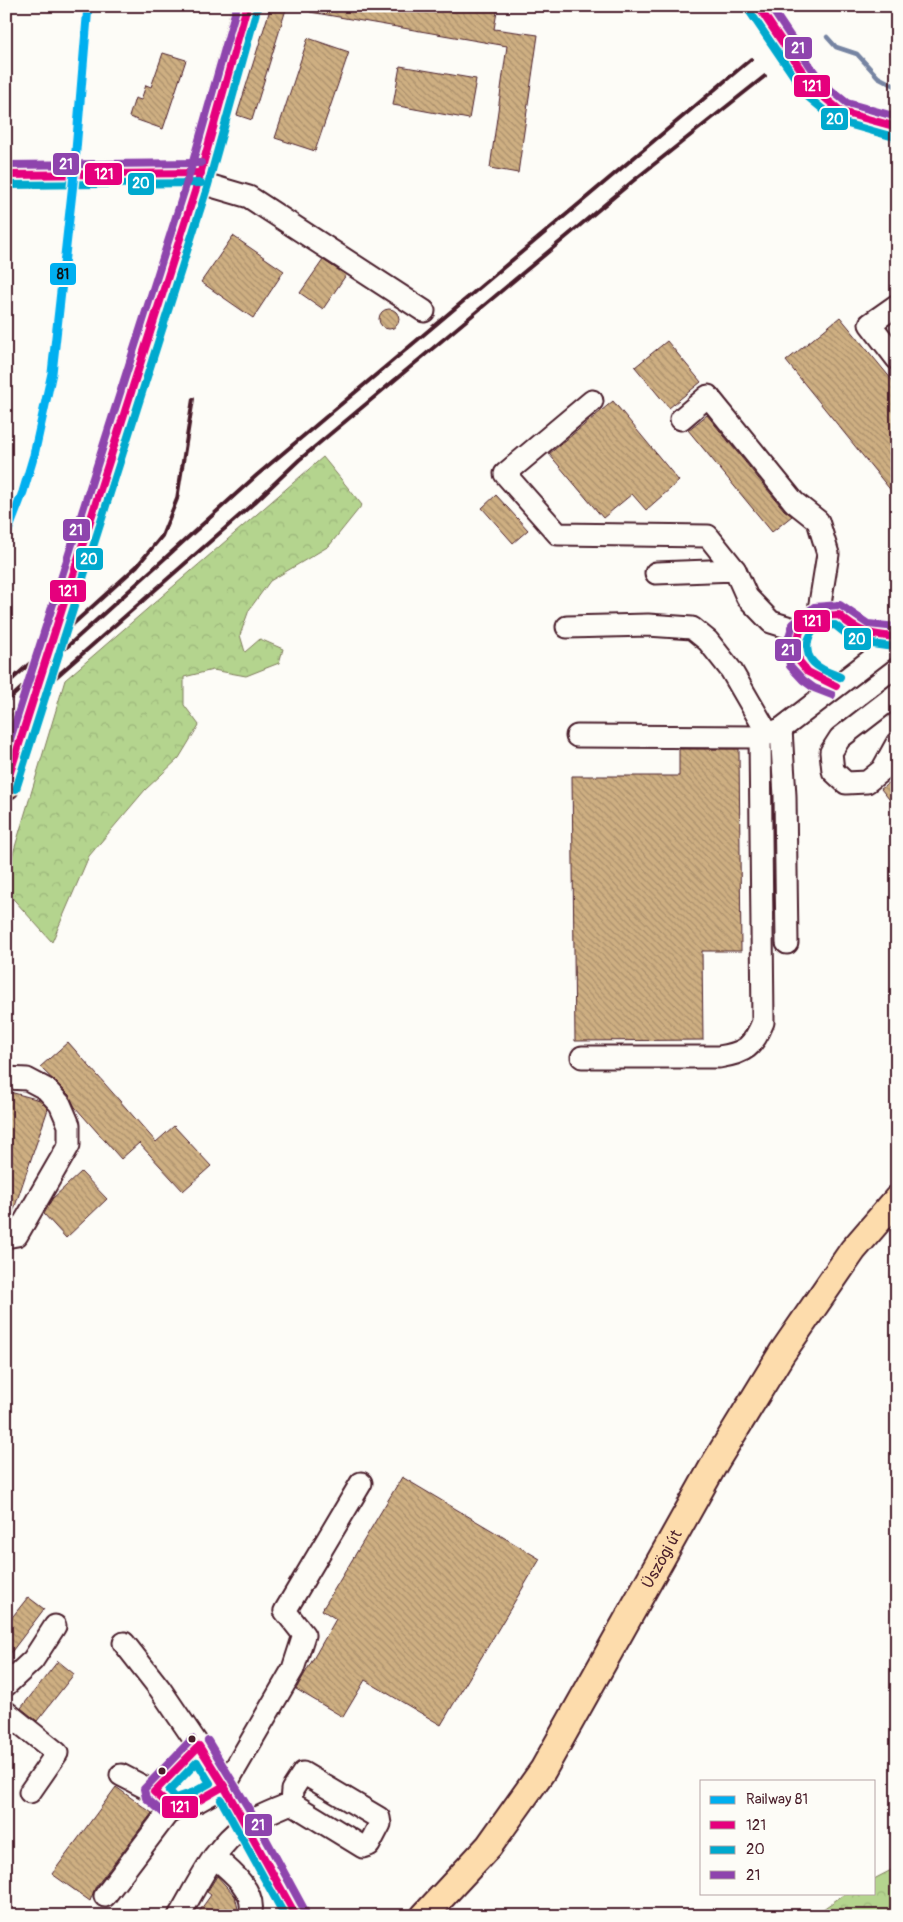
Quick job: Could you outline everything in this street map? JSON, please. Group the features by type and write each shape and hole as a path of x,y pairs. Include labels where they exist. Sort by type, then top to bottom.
{"main road":[{"path":"6,786 199,178 247,6"},
{"name":"Üszögi út","path":"424,1916 489,1846 543,1770 716,1462 777,1362 853,1250 897,1198"}],"street":[{"path":"758,6 814,89 842,112 897,127"},
{"path":"6,175 199,178 249,197 424,311"},
{"path":"897,305 870,324 897,359"},
{"path":"681,419 708,396 794,502 818,521 828,554 818,616"},
{"path":"592,401 505,474 558,534 708,536 735,570 747,597 771,622 800,631"},
{"path":"656,573 735,570"},
{"path":"836,686 808,672 799,661 797,644 800,631 818,616 839,615 846,623 864,634 897,638"},
{"path":"567,627 648,625 692,628 708,641 730,670 770,733 785,796 787,943"},
{"path":"576,736 770,733 836,686 897,638"},
{"path":"897,694 840,738 831,752 833,771 846,783 867,782 882,770 897,743"},
{"path":"582,1057 719,1057 738,1054 750,1045 757,1035 763,1022 770,733"},
{"path":"6,1078 27,1079 46,1089 60,1104 69,1125 69,1145 17,1236 6,1237"},
{"path":"105,1896 166,1814 174,1809 198,1801 225,1786 293,1669 304,1635 285,1611 360,1483"},
{"path":"6,1685 33,1660 55,1626"},
{"path":"124,1643 160,1689 225,1786 296,1916"},
{"path":"6,1712 57,1753 30,1792"},
{"path":"154,1792 199,1746"},
{"path":"121,1775 154,1792 174,1809"},
{"path":"179,1916 214,1856 228,1839 246,1824 290,1803"},
{"path":"214,1856 242,1883 249,1897 252,1909 250,1916"}],"green space":[{"path":"323,457 362,505 329,546 270,581 249,610 240,635 245,652 260,639 283,649 279,663 246,676 213,670 184,677 184,705 199,725 179,758 145,790 89,856 52,942 6,891 6,877 65,680"},
{"path":"897,1867 897,1916 813,1916 845,1894 876,1894 876,1878"}],"building":[{"path":"271,6 287,6 252,120 237,115"},
{"path":"310,6 498,6 494,29 538,35 518,173 490,168 507,46 310,12"},
{"path":"308,38 349,52 315,151 275,138"},
{"path":"163,53 186,60 163,129 129,117 135,98 141,100 146,85 151,87"},
{"path":"400,66 476,79 469,119 393,105"},
{"path":"233,236 284,271 253,318 201,282"},
{"path":"323,260 346,275 323,309 300,293"},
{"path":"389,309 396,312 399,319 396,326 389,329 382,326 379,319 382,312"},
{"path":"840,317 897,386 897,498 786,361"},
{"path":"667,341 701,382 669,408 635,367"},
{"path":"613,401 679,481 646,510 632,494 603,518 549,454"},
{"path":"707,415 784,510 792,516 772,532 688,430"},
{"path":"496,495 528,530 513,543 482,508"},
{"path":"679,749 739,749 741,951 702,951 703,1040 575,1041 572,776 679,776"},
{"path":"897,777 897,809 881,789"},
{"path":"68,1042 156,1142 174,1126 211,1166 183,1191 139,1143 121,1159 75,1107 69,1095 40,1067"},
{"path":"6,1091 40,1100 48,1109 9,1224 6,1224"},
{"path":"81,1172 107,1199 66,1238 44,1214 52,1199"},
{"path":"402,1477 540,1559 441,1725 365,1680 343,1717 296,1689 336,1619 322,1610"},
{"path":"28,1597 44,1609 6,1659 6,1625"},
{"path":"58,1661 74,1674 37,1721 21,1708"},
{"path":"116,1787 152,1813 95,1888 90,1901 52,1874"},
{"path":"217,1876 235,1896 238,1909 234,1916 196,1916 211,1895 207,1892"}],"waterway":[{"path":"827,37 836,47 857,54 878,77 897,87"}],"railway":[{"path":"6,702 257,475 751,59"},
{"path":"6,721 255,502 299,460 633,181 765,76"},
{"path":"6,685 137,566 162,536 177,499 193,399"}],"rail line":[{"name":"81","path":"6,536 23,492 34,455 52,373 74,174 88,6"}],"transit line":[{"name":"21","path":"6,752 188,179 237,6"},
{"name":"121","path":"6,785 198,182 247,6"},
{"name":"121","path":"758,6 814,89 842,112 897,127"},
{"name":"21","path":"770,6 821,82 847,103 897,117"},
{"name":"20","path":"16,789 208,185 257,9"},
{"name":"20","path":"750,12 808,97 837,121 894,137"},
{"name":"21","path":"6,165 201,163"},
{"name":"121","path":"6,175 201,173"},
{"name":"20","path":"6,185 201,183"},
{"name":"21","path":"832,695 814,688 803,680 790,666 787,643 793,624 814,607 840,605 868,624 897,627"},
{"name":"121","path":"836,686 808,672 799,661 797,644 800,631 818,616 839,615 852,626 865,632 897,637"},
{"name":"20","path":"840,677 817,666 808,654 808,642 817,628 835,625 842,631 864,642 896,647"},
{"name":"21","path":"168,1817 146,1798 144,1789 192,1739"},
{"name":"21","path":"208,1741 255,1819 305,1911"},
{"name":"121","path":"199,1746 224,1786 198,1801 174,1809 154,1792 199,1746"},
{"name":"20","path":"197,1762 210,1783 194,1792 176,1798 169,1791 197,1762"},
{"name":"121","path":"224,1786 296,1916"},
{"name":"20","path":"221,1800 285,1916"}]}
